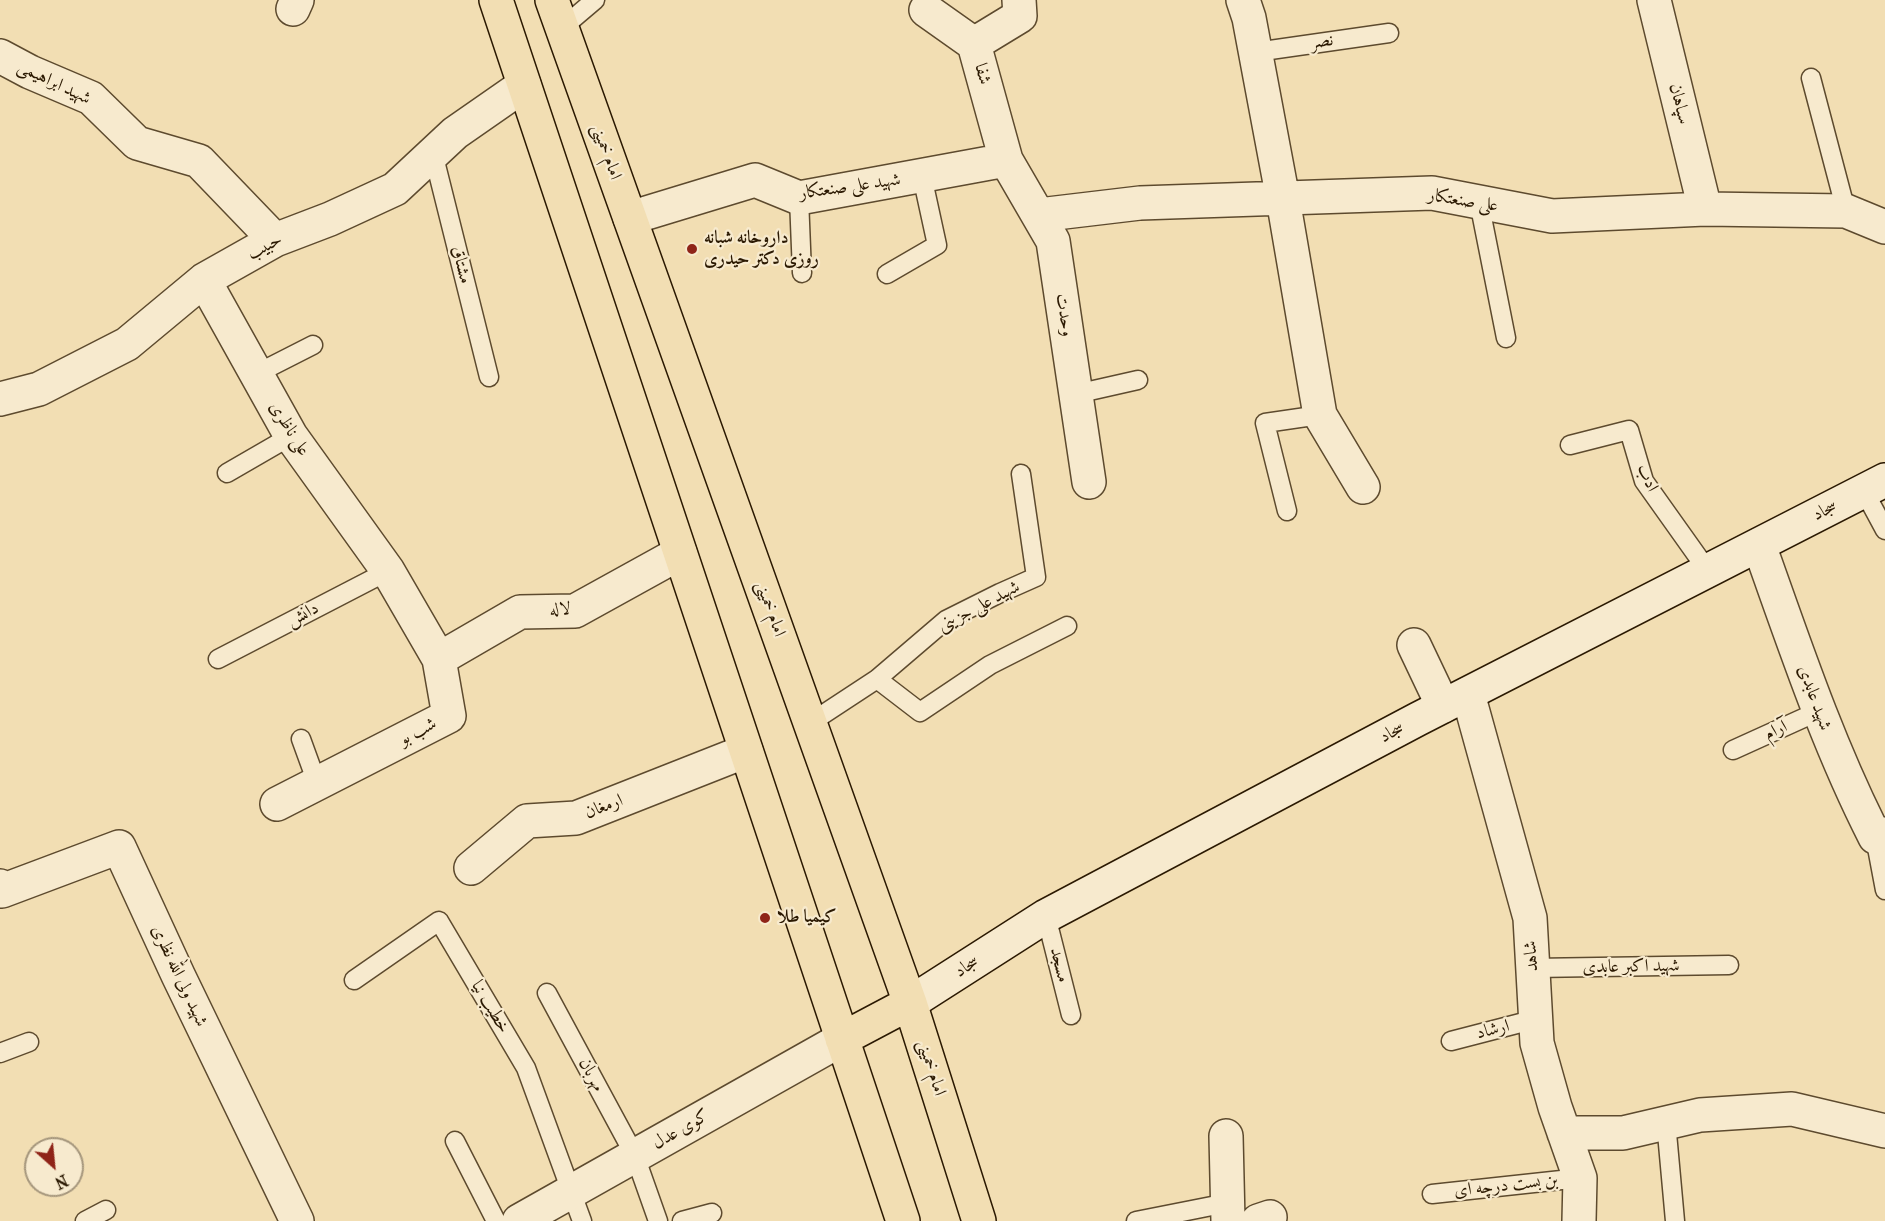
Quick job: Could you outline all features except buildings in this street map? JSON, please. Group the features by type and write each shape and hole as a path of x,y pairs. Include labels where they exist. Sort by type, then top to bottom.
{"main road":[{"path":"496,0 903,1221"},
{"name":"امام خمینی","path":"557,14 910,1004 979,1221"},
{"path":"842,1039 910,1004"}],"street":[{"path":"974,44 1020,16 1019,0"},
{"path":"1243,0 1256,52 1320,415 1363,487"},
{"name":"سپاهان","path":"1654,0 1705,209"},
{"name":"شفا","path":"926,10 974,44 1006,160"},
{"name":"شهید ابراهیمی","path":"0,56 30,72 91,98 137,143 199,161 275,240"},
{"name":"حبیب","path":"0,399 39,389 126,344 204,280 275,240 330,219 395,189 455,133 524,85"},
{"name":"شهید علی صنعتکار","path":"630,218 755,180 799,198 1006,160"},
{"name":"وحدت","path":"1006,160 1053,241 1089,482"},
{"name":"علی صنعتکار","path":"1039,214 1140,203 1432,193 1552,216 1705,209 1846,211 1885,227"},
{"name":"علی ناظری","path":"204,280 291,435 388,571"},
{"name":"سجاد","path":"910,1004 1046,916 1456,700 1875,486"},
{"name":"شهید عابدی","path":"1759,545 1819,711 1851,791 1880,836"},
{"name":"لاله","path":"439,659 520,612 575,611 680,553"},
{"name":"شب بو","path":"277,804 449,716 439,659 388,571"},
{"path":"1414,645 1456,700"},
{"name":"شاهد","path":"1456,700 1530,918 1537,1043 1580,1178 1579,1221"},
{"name":"ارمغان","path":"471,868 527,821 576,818 746,751"},
{"name":"شهید ولی الله نظری","path":"0,886 2,891 119,847 297,1221"},
{"name":"کوی عدل","path":"519,1221 576,1207 635,1156 842,1039"},
{"path":"1564,1133 1623,1132 1700,1114 1792,1109 1885,1131"},
{"path":"1226,1136 1227,1212"}],"lane":[{"path":"557,14 595,0"},
{"name":"نصر","path":"1256,52 1389,33"},
{"path":"1811,78 1846,211"},
{"name":"مشتاق","path":"433,153 489,377"},
{"path":"887,274 938,245 922,176"},
{"path":"799,198 802,273"},
{"path":"1479,202 1506,338"},
{"path":"256,374 313,345"},
{"path":"1076,394 1138,380"},
{"path":"1287,511 1265,423 1320,415"},
{"name":"ادب","path":"1570,445 1629,430 1644,481 1708,571"},
{"path":"227,473 291,435"},
{"name":"شهید علی جزینی","path":"810,723 877,679 946,620 1036,577 1021,474"},
{"path":"1875,486 1885,530"},
{"name":"دانش","path":"218,659 388,571"},
{"path":"877,679 920,712 990,665 1067,626"},
{"name":"آرام","path":"1734,750 1819,711"},
{"path":"301,739 317,783"},
{"path":"1880,836 1885,890"},
{"name":"مسجد","path":"1046,916 1071,1015"},
{"name":"خطیب نیا","path":"354,980 439,921 526,1068 576,1207"},
{"name":"شهید اکبر عابدی","path":"1533,968 1730,965"},
{"name":"مهربان","path":"547,993 635,1156 658,1221"},
{"name":"ارشاد","path":"1451,1041 1536,1019"},
{"path":"0,1053 29,1042"},
{"path":"1666,1122 1675,1221"},
{"path":"455,1141 496,1221"},
{"name":"بن بست درچه ای","path":"1432,1194 1580,1178"},
{"path":"85,1221 106,1210"},
{"path":"1136,1221 1227,1212"},
{"path":"682,1221 712,1213"}],"place":[{"name":"داروخانه شبانه روزی دکتر حیدری","path":"692,249"},
{"name":"کیمیا طلا","path":"765,918"}]}
